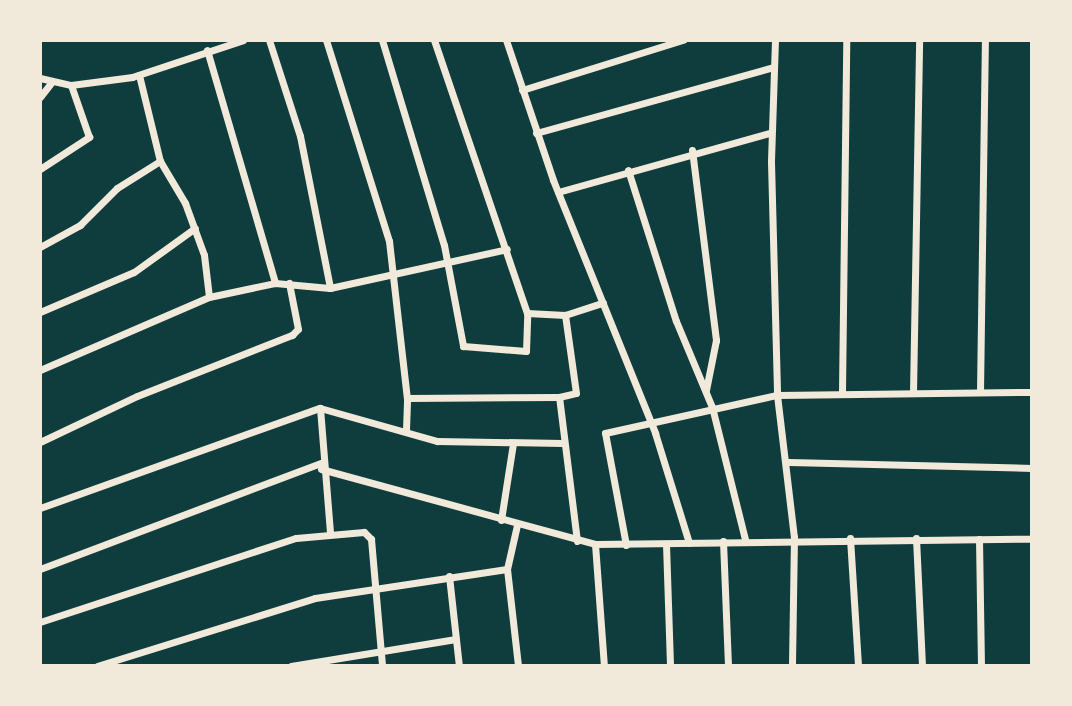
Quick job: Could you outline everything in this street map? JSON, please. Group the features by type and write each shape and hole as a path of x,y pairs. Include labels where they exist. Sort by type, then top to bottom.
{"street":[{"path":"40,79 71,85 139,75 243,40"},
{"path":"269,40 300,136 330,288"},
{"path":"326,40 396,276 407,398 406,430"},
{"path":"382,40 448,264 465,349 527,350 527,313 434,40"},
{"path":"506,40 558,192 650,422 689,543"},
{"path":"523,90 683,40"},
{"path":"775,40 770,133 777,395 789,463 794,537 792,666"},
{"path":"842,392 846,40"},
{"path":"913,393 919,40"},
{"path":"980,392 985,40"},
{"path":"208,50 275,284"},
{"path":"536,132 774,67"},
{"path":"139,75 160,161 195,228 209,297"},
{"path":"40,97 51,83"},
{"path":"40,169 89,137 71,85"},
{"path":"558,192 692,150 770,133"},
{"path":"692,150 716,340 706,390"},
{"path":"40,247 80,225 117,188 160,161"},
{"path":"628,170 679,328 712,407 746,539"},
{"path":"40,312 135,272 195,228"},
{"path":"40,370 209,297 275,284 330,288 396,276 507,249"},
{"path":"40,442 137,396 292,335 298,329 289,283"},
{"path":"527,313 565,315 603,303"},
{"path":"407,398 559,397 576,393 565,315"},
{"path":"626,545 602,438 650,422 777,395 842,392 1032,393"},
{"path":"559,397 562,443 577,541"},
{"path":"40,508 320,408 406,430 437,441 562,443"},
{"path":"320,408 321,466 330,532"},
{"path":"501,520 513,443"},
{"path":"789,463 1032,468"},
{"path":"40,569 321,466 517,525 595,544 666,544 794,537 1032,539"},
{"path":"517,525 507,569 518,666"},
{"path":"40,622 133,587 330,532 370,536 382,666"},
{"path":"916,537 922,666"},
{"path":"850,538 858,666"},
{"path":"979,539 981,666"},
{"path":"723,541 728,666"},
{"path":"595,544 604,666"},
{"path":"666,544 670,666"},
{"path":"97,666 290,605 375,586 507,569"},
{"path":"449,576 459,666"},
{"path":"291,666 381,649 456,639"}]}
